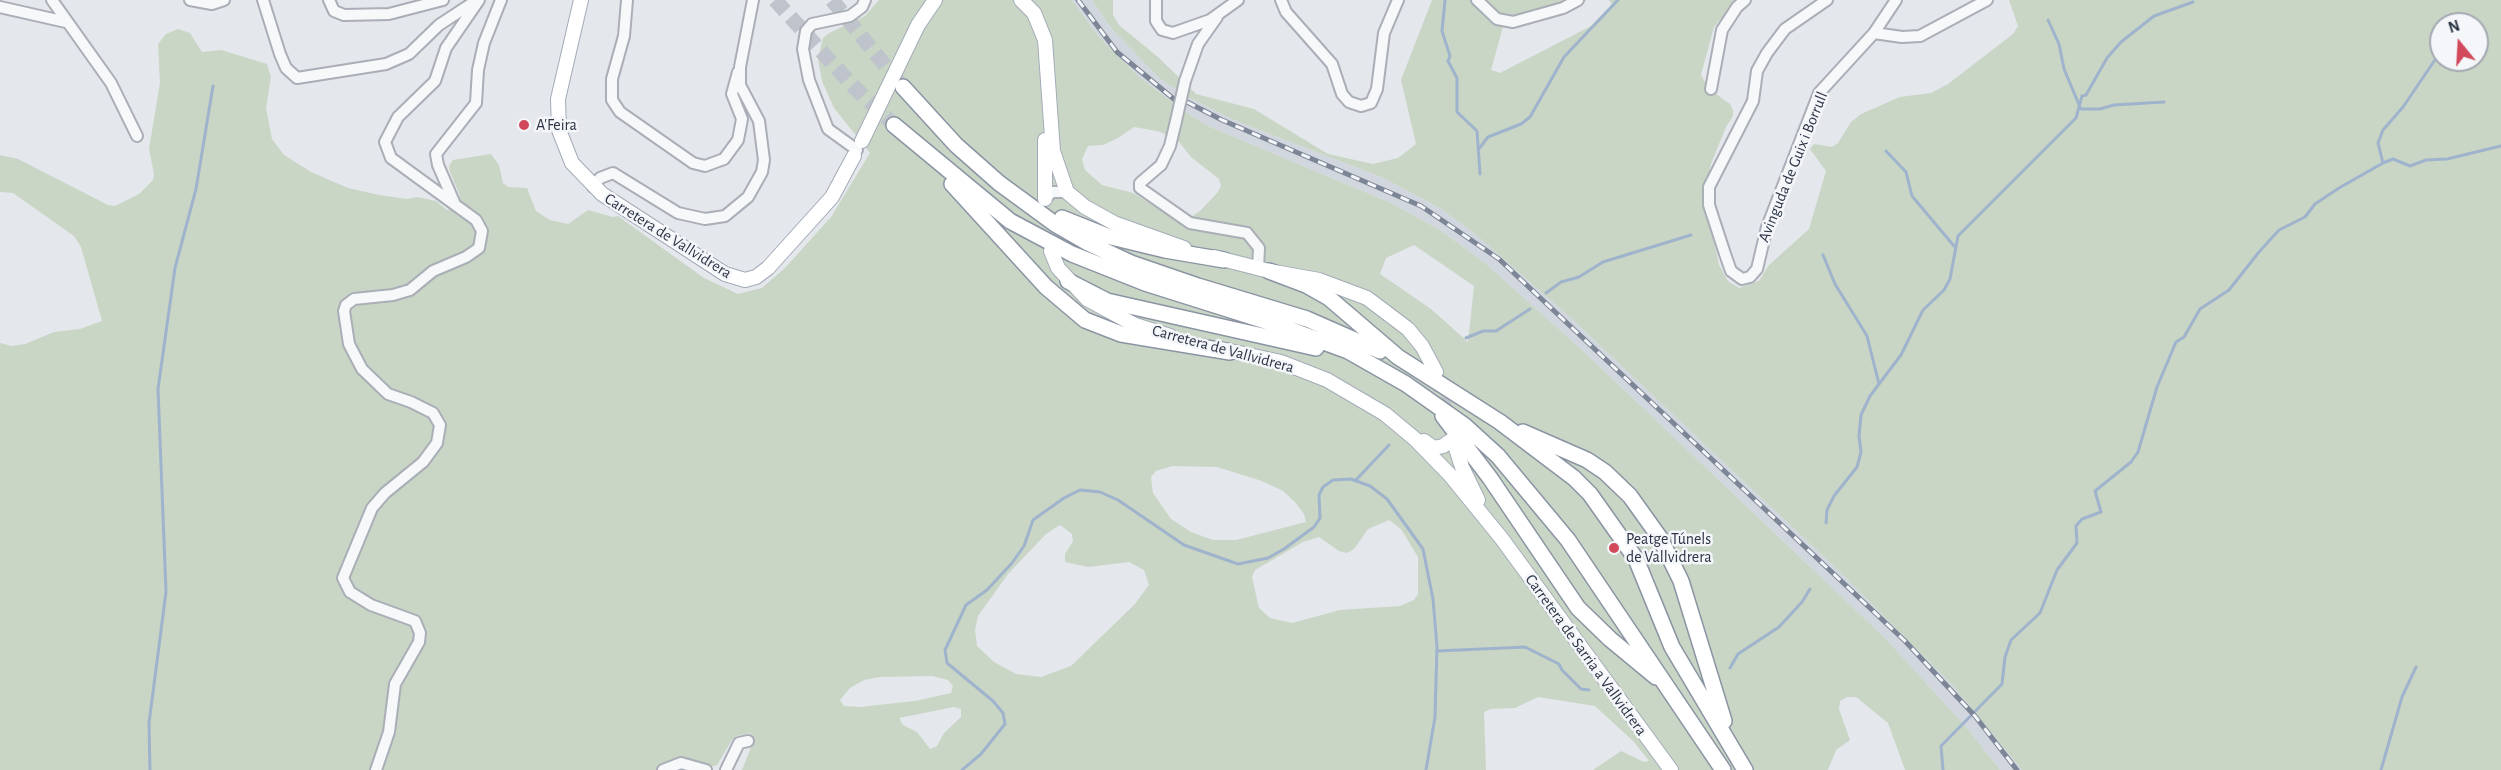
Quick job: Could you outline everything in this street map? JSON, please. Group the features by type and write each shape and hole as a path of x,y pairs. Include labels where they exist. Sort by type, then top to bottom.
{"highway":[{"path":"903,87 972,160 1014,196 1088,243 1131,262 1198,286 1307,319 1412,367"},
{"path":"894,125 1010,220 1072,254 1145,283 1275,324 1348,351 1406,384 1481,439 1529,491 1588,567 1723,770"},
{"path":"938,126 1016,187 1062,218 1107,236 1165,250 1224,260"},
{"path":"922,150 1046,287 1085,320 1121,334 1230,352"},
{"path":"1263,270 1323,294 1412,367 1500,422 1574,478 1600,506 1625,541 1645,578 1672,647 1744,769"},
{"path":"1068,281 1107,301 1327,351 1406,384"},
{"path":"1430,400 1490,478 1578,608 1672,692"},
{"path":"1500,422 1587,460 1605,472 1630,496 1656,531 1675,565 1711,686 1744,769"}],"main road":[{"name":"Carretera de Vallvidrera","path":"581,0 561,80 557,114 561,138 572,163 593,188 725,274 745,280 756,277 768,267 822,210 842,182 918,25 935,0"},
{"path":"1021,0 1034,13 1045,40 1048,102 1056,165 1067,192 1085,207 1114,223 1224,260 1354,291 1383,307 1415,337 1436,372"},
{"path":"1045,199 1048,102"},
{"name":"Carretera de Vallvidrera","path":"1051,251 1058,268 1087,299 1136,325 1230,352 1281,362 1311,373 1360,397 1402,427 1428,451 1502,539"},
{"path":"1402,427 1434,448 1443,446 1453,439 1470,487 1502,539"},
{"name":"Carretera de Sarria a Vallvidrera","path":"1502,539 1671,770"}],"street":[{"path":"52,0 111,83 137,136"},
{"path":"190,0 212,4 224,0"},
{"path":"263,0 286,68 297,78 386,64 409,54 439,26 478,0"},
{"path":"328,0 334,11 344,15 389,14 443,0"},
{"path":"376,770 389,732 396,684 419,642 420,633 415,621 404,615 371,605 350,592 343,578 372,508 385,493 423,462 436,443 440,425 438,419 428,409 388,394 362,369 349,344 344,311 346,304 354,299 393,295 410,290 433,271 466,257 479,248 482,231 476,220 391,158 385,142 398,117 435,81 446,48 478,0"},
{"path":"454,202 438,165 436,154 476,103 478,70 484,43 501,0"},
{"path":"627,0 624,36 612,80 612,100 620,112 693,162 705,166 724,159 738,140 742,119 732,94 734,78 740,67"},
{"path":"593,188 600,178 613,173 687,217 715,218 734,210 756,183 764,160 759,121 743,93 740,67 753,0"},
{"path":"858,149 828,129 809,80 803,49 806,31 812,24 850,16 862,8 865,0"},
{"path":"1156,0 1156,21 1162,30 1173,33 1219,14 1238,0"},
{"path":"1281,0 1286,12 1332,64 1342,94 1349,102 1361,106 1371,103 1377,89 1384,33 1398,0"},
{"path":"1477,0 1497,19 1513,22 1578,0"},
{"path":"1711,89 1722,30 1737,7 1745,0"},
{"name":"Avinguda de Guix i Borrull","path":"1827,0 1785,29 1767,53 1757,71 1753,101 1709,187 1709,205 1728,263 1731,271 1742,279 1750,277 1757,269 1767,227 1819,93 1874,33 1896,0"},
{"path":"1874,33 1902,38 1920,36 1987,0"},
{"path":"0,7 66,22"},
{"path":"1219,14 1198,44 1185,81 1170,146 1161,165 1140,183 1140,188 1190,223 1247,234 1259,248 1263,270"},
{"path":"1045,199 1052,192 1067,192"},
{"path":"726,770 739,743 748,741"},
{"path":"663,770 681,763 706,770"}],"shaded area":[{"path":"1072,0 1092,0 1112,29 1159,78 1188,97 1234,120 1381,177 1440,208 1475,234 1571,318 1844,576 1954,687 2022,770 2000,770 1967,728 1885,638 1581,349 1486,264 1440,230 1391,203 1208,126 1187,113 1138,76 1098,36"}],"green space":[{"path":"879,0 1072,0 1098,36 1138,76 1187,113 1208,126 1391,203 1440,230 1486,264 1581,349 1885,638 1967,728 2000,770 1905,770 1888,723 1856,697 1847,697 1840,701 1839,709 1850,740 1836,750 1828,770 1593,770 1621,751 1644,762 1649,761 1634,742 1595,706 1538,697 1515,708 1491,709 1484,712 1486,770 742,770 751,747 751,733 737,736 732,740 717,765 696,770 0,770 0,343 12,346 25,344 54,332 80,329 102,321 81,247 74,236 13,193 0,192 0,155 18,159 108,205 115,206 139,194 153,180 154,174 149,149 160,83 158,44 166,34 178,29 190,33 202,52 221,50 267,64 271,77 266,108 272,139 284,155 311,172 348,188 379,195 407,199 417,197 436,201 447,210 457,208 460,196 450,172 449,166 453,160 491,154 499,165 503,183 508,187 527,188 536,211 550,220 568,224 588,210 613,217 618,216 704,278 738,294 762,288 785,268 831,217 870,153 834,108 822,81 818,59 823,38 865,16","holes":["1134,127 1157,131 1176,138 1191,157 1219,179 1221,186 1218,192 1200,211 1182,223 1133,193 1102,185 1085,170 1082,159 1088,146 1103,145","1414,245 1474,286 1468,342 1431,309 1380,274 1386,258","1172,466 1217,467 1262,481 1283,491 1304,514 1306,522 1236,540 1213,540 1191,532 1171,519 1153,493 1151,477 1156,471","1389,520 1401,529 1418,557 1418,594 1414,600 1400,606 1340,610 1292,623 1270,618 1259,608 1252,577 1255,570 1303,542 1319,537 1339,551 1347,553 1354,549 1368,529","1060,525 1072,534 1073,541 1065,554 1065,562 1088,567 1129,562 1144,570 1149,585 1135,604 1071,666 1041,677 1016,674 994,662 977,646 975,630 978,616 1008,574 1046,534","932,676 948,680 953,686 951,693 915,701 860,707 844,706 840,700 850,688 864,680 880,677","954,707 961,709 961,717 944,733 937,746 930,749 917,732 903,725 899,718"]},
{"path":"1092,0 1113,0 1113,15 1119,25 1158,57 1196,94 1254,109 1328,154 1373,164 1398,158 1416,144 1401,80 1432,0 1587,0 1528,25 1503,27 1491,70 1500,73 1591,26 1612,4 1609,0 1737,0 1714,27 1701,75 1709,89 1730,104 1733,110 1733,116 1711,164 1704,196 1719,265 1728,281 1739,288 1759,281 1769,265 1809,229 1826,171 1810,149 1814,144 1832,147 1838,143 1851,122 1861,114 1900,97 1931,93 1948,84 2013,34 2018,26 2009,0 2501,0 2501,770 2022,770 1954,687 1844,576 1571,318 1475,234 1440,208 1381,177 1234,120 1188,97 1159,78 1112,29"}],"waterway":[{"path":"1445,0 1442,31 1450,56 1448,61 1457,78 1457,112 1477,131 1480,174"},
{"path":"1478,150 1488,137 1521,124 1530,117 1564,57 1618,0"},
{"path":"1826,523 1827,510 1834,496 1857,467 1861,452 1859,436 1861,415 1870,396 1901,355 1923,310 1944,290 1950,279 1958,236 2076,118 2082,96 2086,95 2107,58 2121,42 2154,16 2193,2"},
{"path":"2048,20 2059,44 2064,69 2080,107"},
{"path":"2383,163 2378,143 2383,130 2403,107 2429,69"},
{"path":"150,770 149,723 166,592 158,389 175,268 196,189 213,86"},
{"path":"2081,109 2164,102"},
{"path":"1943,770 1941,746 2002,684 2005,657 2011,640 2040,613 2057,570 2077,543 2076,526 2082,519 2101,512 2095,491 2131,462 2138,452 2157,387 2176,342 2184,337 2200,309 2229,290 2279,230 2305,217 2315,204 2383,163 2393,159 2410,166 2426,160 2447,159 2501,146"},
{"path":"1886,151 1906,172 1912,196 1954,246"},
{"path":"1546,293 1561,282 1579,277 1603,262 1691,235"},
{"path":"1823,255 1835,284 1867,336 1879,384"},
{"path":"1466,338 1483,331 1496,331 1530,309"},
{"path":"1355,481 1389,445"},
{"path":"962,770 981,754 1005,724 1003,713 993,701 947,663 945,650 966,605 987,590 1012,563 1024,546 1033,520 1064,498 1080,490 1100,492 1118,500 1184,545 1238,564 1268,558 1314,527 1320,518 1319,495 1323,487 1333,480 1351,479 1370,486 1387,499 1423,549 1433,599 1437,647 1435,717 1426,770"},
{"path":"1730,668 1738,654 1779,627 1802,602 1810,589"},
{"path":"1437,651 1525,647 1559,664 1581,689 1589,690"},
{"path":"2381,770 2402,697 2416,667"}],"tunnel":[{"path":"775,0 853,86 894,125"},
{"path":"832,0 901,85"},
{"path":"1437,377 1448,419"}],"railway":[{"path":"1078,0 1117,52 1175,100"},
{"path":"1187,102 1222,120 1421,206 1499,259 1905,641 1975,716 2017,770"}],"place":[{"name":"A'Feira","path":"524,125"},
{"name":"Peatge Túnels de Vallvidrera","path":"1614,548"}]}
